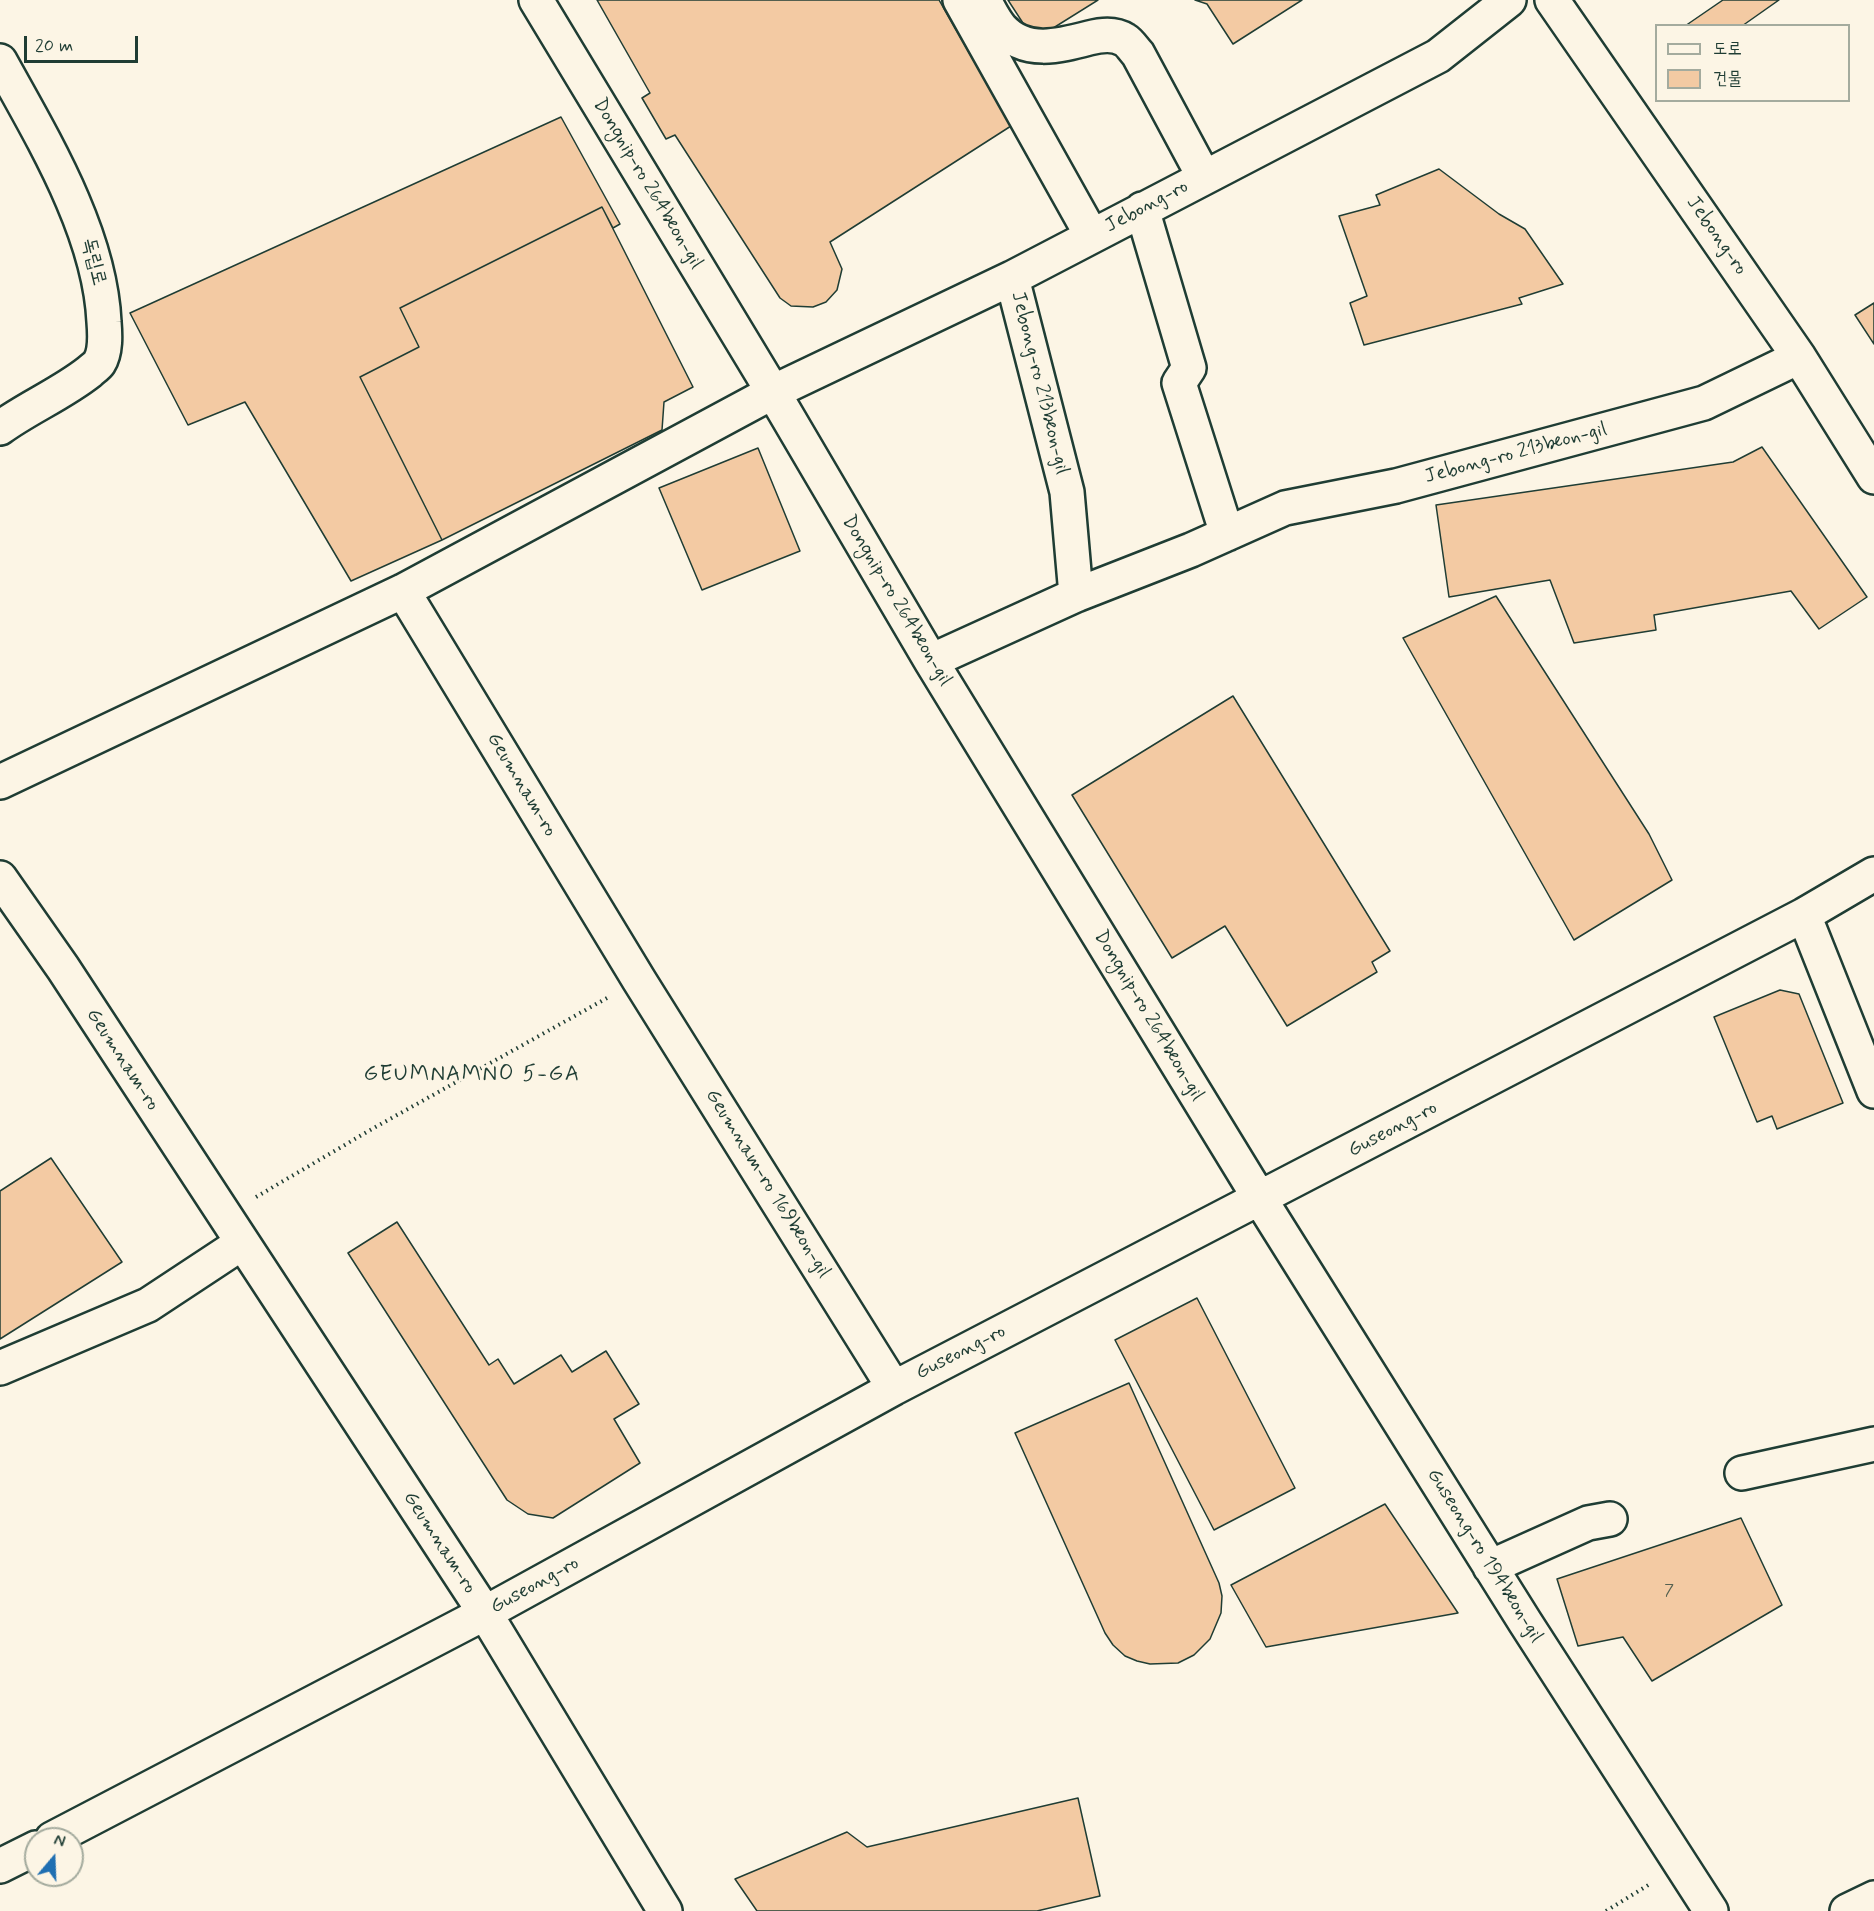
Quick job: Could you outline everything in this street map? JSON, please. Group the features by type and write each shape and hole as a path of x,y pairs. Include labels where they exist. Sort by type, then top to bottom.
{"street":[{"name":"Dongnip-ro 264beon-gil","path":"536,0 773,392 931,661 1260,1199"},
{"path":"960,0 1092,236"},
{"path":"984,0 1002,29 1030,46 1048,47 1105,34 1125,40 1138,54 1204,177"},
{"name":"Jebong-ro","path":"773,392 1012,278 1438,56 1509,0"},
{"name":"Jebong-ro","path":"1552,0 1799,357 1874,477"},
{"name":"독립로","path":"0,61 36,128 83,225 96,265 104,316 105,340 100,363 71,386 16,416 0,428"},
{"path":"1142,210 1189,368 1179,382 1227,534"},
{"name":"Jebong-ro 213beon-gil","path":"1012,278 1067,492 1076,595"},
{"name":"Jebong-ro 213beon-gil","path":"931,661 1076,595 1227,534 1285,507 1396,486 1704,403 1799,357"},
{"path":"0,782 403,591 773,392"},
{"name":"Geumnam-ro","path":"403,591 639,980"},
{"name":"Guseong-ro","path":"75,1827 485,1613 894,1388 1804,915 1874,874"},
{"name":"Geumnam-ro","path":"0,878 63,968 485,1613 664,1911"},
{"path":"1804,915 1874,1091"},
{"name":"Geumnam-ro 169beon-gil","path":"639,980 894,1388"},
{"name":"Guseong-ro 194beon-gil","path":"1260,1199 1491,1568 1711,1911"},
{"path":"0,1368 148,1305 242,1243"},
{"path":"1742,1473 1874,1444"},
{"path":"1491,1568 1588,1522 1610,1519"},
{"path":"0,1866 24,1854"},
{"path":"1847,1911 1874,1898"}],"path":[{"path":"224,1215 372,1129 639,980"},
{"path":"1606,1911 1681,1864"}],"building":[{"path":"597,0 939,0 1011,126 830,242 842,269 837,290 826,302 813,307 791,306 780,298 675,135 666,139 642,98 650,93"},
{"path":"1008,0 1098,0 1034,40"},
{"path":"1195,0 1302,0 1233,44 1207,4"},
{"path":"1723,0 1779,0 1745,24 1688,24"},
{"path":"561,117 620,224 613,228 602,207 400,308 419,347 360,377 442,540 351,581 245,402 188,425 130,313"},
{"path":"1439,169 1499,214 1525,229 1563,284 1519,298 1522,304 1364,345 1350,303 1367,296 1339,216 1380,205 1376,195"},
{"path":"602,207 693,387 664,402 662,430 442,540 360,377 419,347 400,308"},
{"path":"1874,303 1874,344 1855,315"},
{"path":"1762,447 1867,597 1819,629 1791,591 1654,615 1656,630 1574,643 1550,580 1449,597 1436,505 1733,462"},
{"path":"758,448 800,551 702,590 659,488"},
{"path":"1496,596 1649,834 1672,880 1574,940 1403,638"},
{"path":"1233,696 1390,951 1372,962 1377,972 1287,1026 1225,926 1172,958 1072,795"},
{"path":"1780,990 1799,994 1843,1103 1777,1129 1772,1116 1757,1122 1714,1017"},
{"path":"51,1158 122,1262 0,1339 0,1191"},
{"path":"397,1222 489,1365 498,1359 514,1384 561,1355 572,1372 606,1351 639,1404 614,1419 640,1463 553,1518 528,1514 507,1500 348,1253"},
{"path":"1197,1298 1295,1488 1214,1530 1115,1340"},
{"path":"1129,1383 1219,1583 1222,1596 1221,1613 1210,1639 1194,1655 1178,1663 1150,1664 1137,1661 1125,1656 1113,1645 1105,1633 1015,1433"},
{"path":"1385,1504 1458,1613 1266,1647 1231,1585"},
{"path":"1741,1518 1782,1605 1652,1681 1623,1637 1578,1646 1557,1579"},
{"path":"1078,1798 1100,1896 1037,1911 757,1911 735,1879 847,1832 867,1847"}],"district":[{"name":"GEUMNAMNO 5-GA","path":"472,1075"}]}
